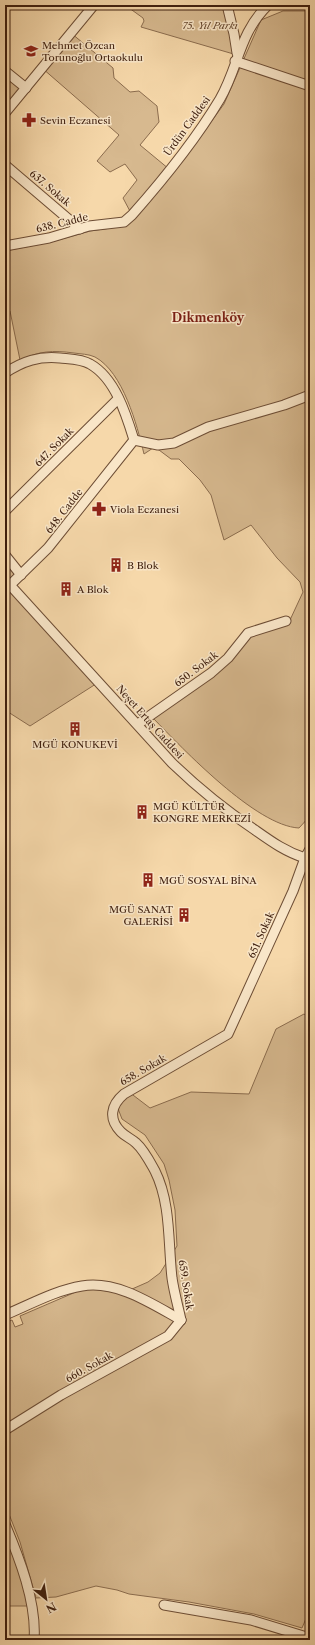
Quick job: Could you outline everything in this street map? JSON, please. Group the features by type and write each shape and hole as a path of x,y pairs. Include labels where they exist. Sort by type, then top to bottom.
{"street":[{"path":"5,113 94,5"},
{"name":"Ürdün Caddesi","path":"124,222 144,201 208,117 221,97 236,58 234,34 226,5"},
{"path":"268,5 250,26 236,58 310,86"},
{"path":"5,71 26,88"},
{"name":"637. Sokak","path":"5,165 80,229"},
{"name":"638. Cadde","path":"5,246 50,238 80,229 124,222"},
{"path":"5,373 32,358 48,357 89,363 105,377 118,399 134,440 158,445 174,443 208,427 284,405 310,395"},
{"name":"647. Sokak","path":"5,511 118,399"},
{"name":"648. Cadde","path":"8,588 48,548 134,440"},
{"path":"5,555 21,575"},
{"name":"Neşet Ertaş Caddesi","path":"8,588 138,724 172,763 217,803 271,842 291,854 306,858"},
{"name":"650. Sokak","path":"138,724 211,673 228,658 248,633 286,621"},
{"name":"651. Sokak","path":"228,1034 293,891 310,849"},
{"name":"658. Sokak","path":"136,1143 122,1133 114,1121 112,1116 112,1108 116,1101 124,1094 228,1034"},
{"name":"659. Sokak","path":"136,1143 155,1172 161,1187 167,1217 172,1280 181,1320"},
{"name":"659. Sokak","path":"5,1315 66,1290 92,1286 120,1290 181,1320"},
{"name":"660. Sokak","path":"5,1430 61,1395 168,1336 181,1320"},
{"path":"5,1524 9,1546 32,1607 34,1640"},
{"path":"164,1605 251,1620 310,1638"}],"green space":[{"name":"75. Yıl Parkı","path":"125,5 227,5 237,55 141,27 144,21 143,18"},
{"path":"283,11 310,11 310,816 299,828 282,824 262,814 242,800 201,766 153,718 247,638 275,623 290,620 303,592 300,582 277,558 251,525 224,540 211,495 200,480 179,459 171,459 159,450 153,448 144,454 133,415 127,400 121,387 105,364 90,355 59,352 40,353 20,360 10,311 5,311 5,251 51,242 90,231 125,226 192,148 224,104 261,20"},
{"path":"71,33 113,68 114,78 130,92 139,91 157,106 159,122 140,145 169,169 132,215 123,198 137,180 125,164 110,172 97,161 119,135 42,68"},
{"path":"5,71 26,88 5,113"},
{"path":"5,555 21,575 11,585 99,682 30,726 5,710"},
{"path":"304,1014 310,1018 310,1609 302,1628 254,1614 189,1602 129,1594 96,1586 56,1597 36,1598 20,1542 5,1504 5,1323 12,1320 15,1327 23,1324 20,1316 85,1288 123,1293 148,1282 160,1273 177,1246 175,1210 169,1180 164,1164 145,1135 122,1119 117,1106 129,1092 150,1108 191,1092 249,1094 276,1029"},
{"path":"14,1544 32,1606 5,1606 5,1547"}],"place":[{"name":"Mehmet Özcan Torunoğlu Ortaokulu","path":"31,51"},
{"name":"Sevin Eczanesi","path":"29,120"},
{"name":"Viola Eczanesi","path":"99,509"},
{"name":"B Blok","path":"116,565"},
{"name":"A Blok","path":"66,589"},
{"name":"MGÜ KONUKEVİ","path":"75,729"},
{"name":"MGÜ KÜLTÜR KONGRE MERKEZİ","path":"142,812"},
{"name":"MGÜ SOSYAL BİNA","path":"148,880"},
{"name":"MGÜ SANAT GALERİSİ","path":"184,915"}],"district":[{"name":"Dikmenköy","path":"208,317"}]}
